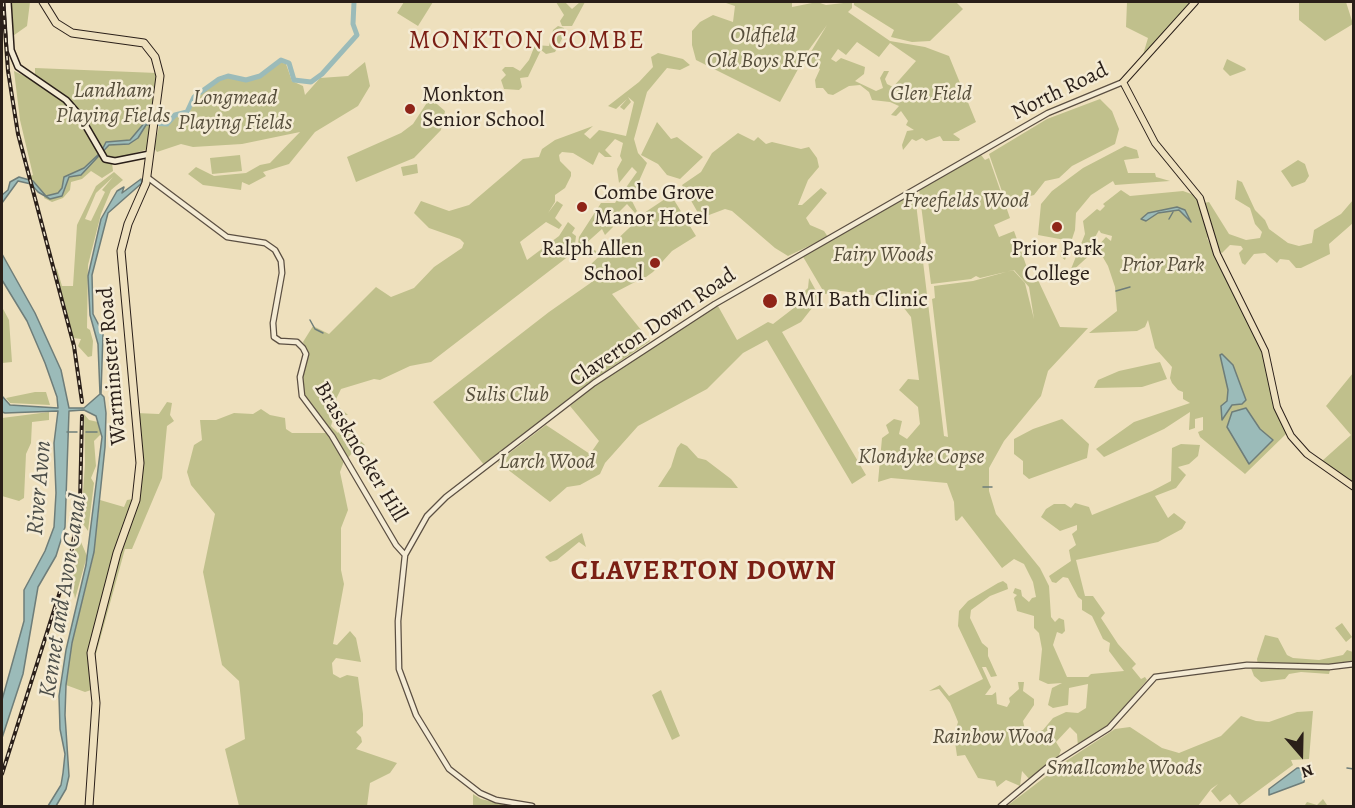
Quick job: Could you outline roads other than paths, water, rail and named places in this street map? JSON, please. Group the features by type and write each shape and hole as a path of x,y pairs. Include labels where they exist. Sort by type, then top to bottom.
{"highway":[{"name":"Warminster Road","path":"43,2 56,23 66,31 144,43 151,50 157,64 160,85 148,180 128,224 121,251 139,472 135,501 117,553 91,653 96,703 89,807"}],"main road":[{"path":"8,2 9,38 15,63 66,100 85,124 100,155 109,161 150,154"},
{"name":"North Road","path":"1123,82 1195,2"},
{"path":"1123,82 1155,143 1200,198 1216,254 1265,351 1277,407 1291,436 1307,454 1353,487"}],"street":[{"name":"North Road","path":"918,188 1054,110 1123,82"},
{"name":"Brassknocker Hill","path":"148,180 227,237 265,243 275,250 281,261 282,273 273,323 274,337 280,341 297,342 306,351 300,377 302,396 332,436 396,545 405,555"},
{"name":"Claverton Down Road","path":"532,807 496,800 468,787 449,769 416,715 399,669 397,645 405,555 422,523 434,508 594,383 715,304 918,188"},
{"path":"1001,807 1049,766 1109,728 1155,677 1238,666 1274,664 1329,667 1353,664"}],"water":[{"path":"146,121 155,121 154,124 146,125 138,138 129,144 109,145 81,175 69,177 62,196 50,199 38,192 31,184 18,181 2,203 2,195 8,190 10,182 19,177 33,181 46,196 58,193 62,188 64,177 84,168 101,152 106,142 130,140"},
{"path":"141,179 142,183 108,213 92,275 93,314 103,333 101,394 104,397 106,413 105,447 94,552 72,643 66,685 65,715 69,776 66,789 56,806 48,806 61,785 63,773 65,754 60,729 59,696 66,650 86,565 102,437 96,416 84,410 69,411 65,527 56,556 38,587 23,674 2,738 2,700 24,621 24,590 45,551 54,527 56,493 54,443 58,411 5,413 2,412 2,396 10,405 58,408 57,397 45,363 27,321 2,280 2,254 35,313 61,370 69,408 84,408 100,394 98,344 90,315 88,276 101,219 117,191 124,187 122,193"},
{"path":"1177,207 1185,210 1191,222 1179,210 1158,213 1146,221 1141,219 1148,213"},
{"path":"1222,354 1233,365 1246,400 1242,404 1232,405 1222,420 1221,406 1227,401 1228,390 1220,355"},
{"path":"1246,408 1260,429 1273,440 1249,464 1227,427 1232,412"},
{"path":"1297,768 1302,768 1305,772 1304,782 1269,795 1269,789"}],"waterway":[{"path":"153,123 167,124 175,115 187,112 194,97 219,79 228,76 246,80 260,76 281,60 289,63 294,80 311,82 322,74 357,35 353,24 354,2"},
{"path":"1169,219 1173,212"},
{"path":"1116,291 1130,287"},
{"path":"310,320 315,329 323,333"},
{"path":"67,432 77,432"},
{"path":"86,432 97,432"},
{"path":"983,487 992,487"},
{"path":"1347,768 1354,769"}],"railway":[{"path":"3,2 8,71 18,134 74,346 82,402"},
{"path":"2,774 70,560 80,502 82,416"}],"place":[{"name":"Monkton Senior School","path":"410,109"},
{"name":"Combe Grove Manor Hotel","path":"582,207"},
{"name":"Prior Park College","path":"1057,227"},
{"name":"Ralph Allen School","path":"655,263"},
{"name":"BMI Bath Clinic","path":"770,301"}],"district":[{"name":"MONKTON COMBE","path":"527,42"},
{"name":"CLAVERTON DOWN","path":"704,572"}],"park label":[{"name":"Oldfield Old Boys RFC","path":"763,50"},
{"name":"Glen Field","path":"931,95"},
{"name":"Landham Playing Fields","path":"113,104"},
{"name":"Longmead Playing Fields","path":"235,112"},
{"name":"Freefields Wood","path":"966,202"},
{"name":"Fairy Woods","path":"883,256"},
{"name":"Prior Park","path":"1163,266"},
{"name":"Sulis Club","path":"507,396"},
{"name":"Klondyke Copse","path":"921,458"},
{"name":"Larch Wood","path":"547,463"},
{"name":"Rainbow Wood","path":"993,738"},
{"name":"Smallcombe Woods","path":"1124,769"}],"water label":[{"name":"River Avon","path":"40,488"},
{"name":"Kennet and Avon Canal","path":"64,596"}]}
